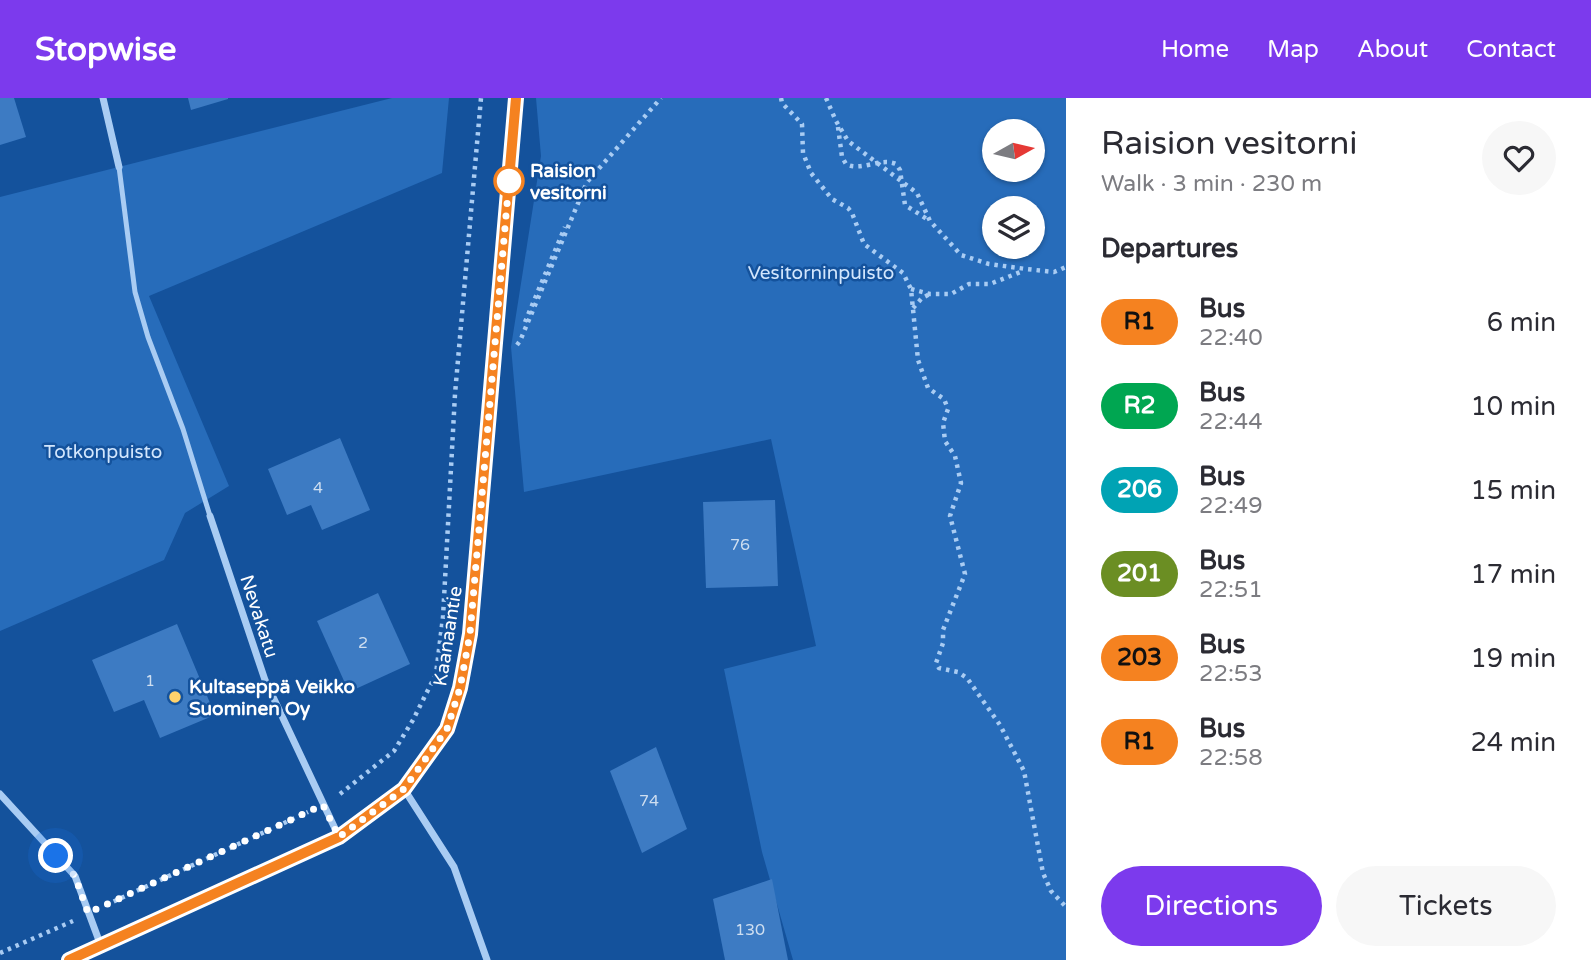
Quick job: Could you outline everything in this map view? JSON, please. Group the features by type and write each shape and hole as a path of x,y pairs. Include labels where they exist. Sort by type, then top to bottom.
{"street":[{"path":"103,98 119,167"},
{"name":"Kaanaantie","path":"69,960 339,837 404,789 447,729 460,688 470,634 516,98"},
{"name":"Nevakatu","path":"210,516 265,680 339,837"},
{"path":"404,789 454,867 487,960"},
{"path":"0,794 75,876 101,946"}],"lane":[{"path":"119,167 135,292 210,516"}],"path":[{"path":"0,953 323,805 394,751 413,720 436,674 443,617 455,394 481,98"},
{"path":"508,349 518,340 555,249 587,182 661,98"},
{"path":"781,98 782,103 802,124 803,153 811,173 832,199 852,213 863,244 903,273 911,289 918,360 928,388 944,399 948,409 943,423 945,441 955,456 961,482 950,516 965,574 943,630 943,643 936,663 939,668 958,672 967,678 1000,725 1024,771 1043,873 1051,891 1066,907"},
{"path":"826,98 836,121 855,147 920,197 930,221"},
{"path":"836,121 845,164 853,167 893,162 900,167 907,207 930,221 961,255 989,264 1026,269 1054,272 1066,267"},
{"path":"492,366 520,341 587,182"},
{"path":"911,289 930,294 951,294 969,284 990,284 1026,269"},
{"path":"913,309 922,298 930,294"}],"green space":[{"name":"Totkonpuisto","path":"392,98 449,98 442,173 149,296 229,486 185,513 164,560 0,631 0,197"},
{"name":"Vesitorninpuisto","path":"536,98 1066,98 1066,960 793,960 762,852 724,669 816,646 771,439 524,492 511,347 541,156"}],"building":[{"path":"0,98 14,98 26,137 0,145"},
{"path":"188,98 228,98 228,99 191,110"},
{"path":"340,438 370,510 322,530 311,505 287,515 268,469"},
{"path":"775,500 778,586 706,588 703,502"},
{"path":"378,593 410,664 349,692 317,621"},
{"path":"177,624 215,715 160,738 144,700 114,712 92,660"},
{"path":"656,747 687,829 642,853 610,771"},
{"path":"772,879 788,960 725,960 713,899"}],"bus line":[{"name":"R1","path":"69,960 339,837 404,789 447,729 460,688 470,634 516,98"}],"place":[{"name":"Raision vesitorni","path":"509,181"},
{"name":"Kultaseppä Veikko Suominen Oy","path":"175,697"}],"route":[{"path":"56,856 75,876 88,913 323,805 339,837 404,789 447,729 460,688 470,634 509,181"}]}
